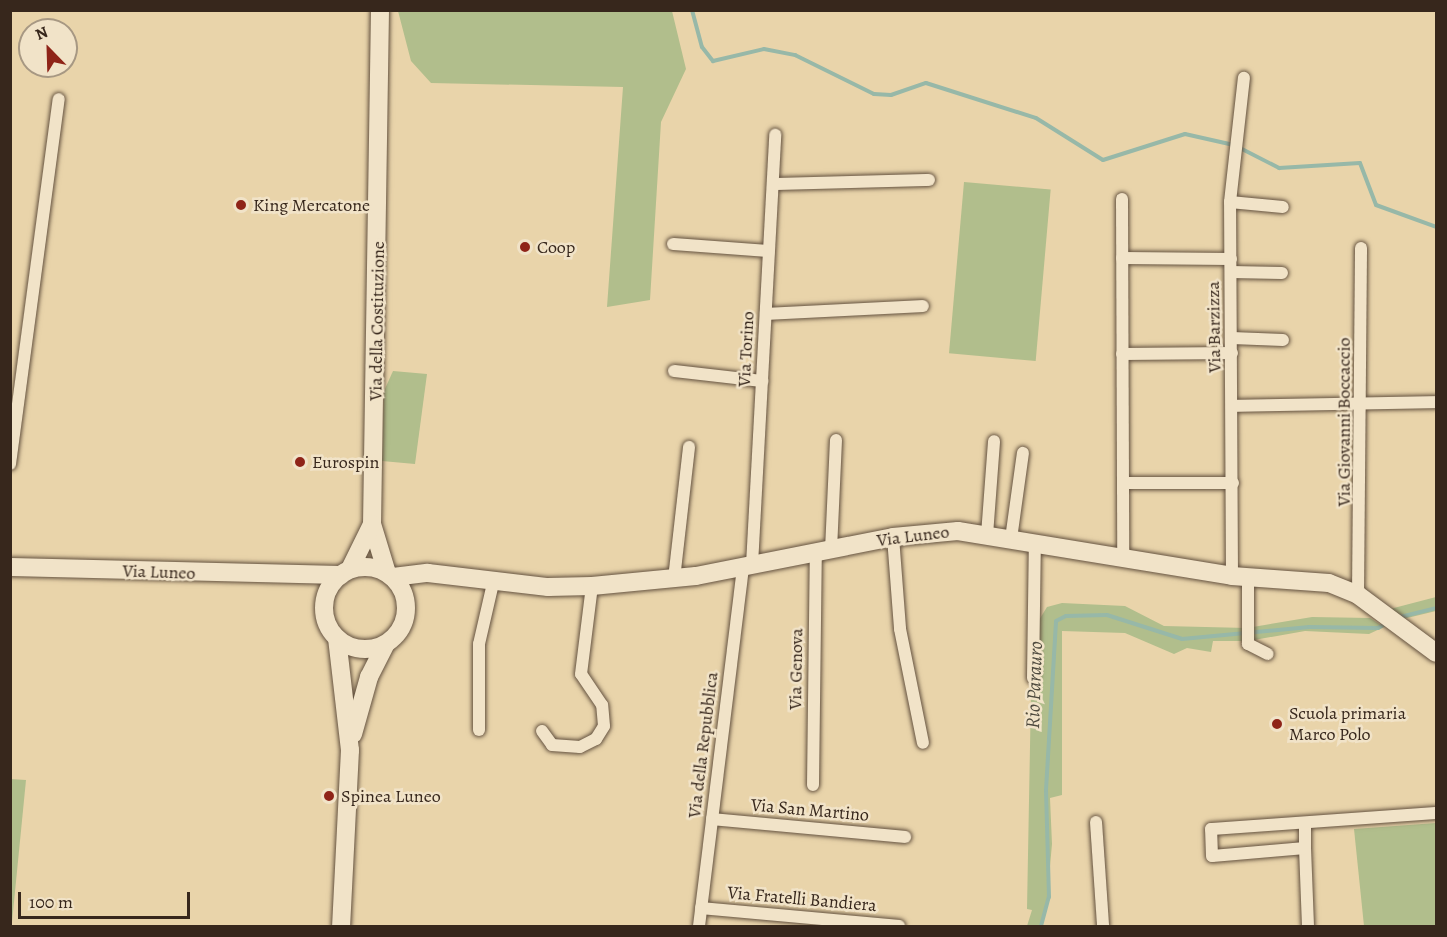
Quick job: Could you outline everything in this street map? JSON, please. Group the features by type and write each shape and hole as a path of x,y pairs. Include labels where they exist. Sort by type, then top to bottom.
{"street":[{"name":"Via della Costituzione","path":"380,10 372,524 390,575"},
{"name":"Via Barzizza","path":"1244,78 1233,154 1230,202 1233,483 1240,577 1248,636 1268,654"},
{"path":"10,464 59,99"},
{"name":"Via Torino","path":"747,566 762,381 775,135"},
{"path":"773,184 928,180"},
{"path":"1122,198 1123,558"},
{"path":"1230,202 1283,207"},
{"path":"673,244 769,251"},
{"name":"Via Giovanni Boccaccio","path":"1358,595 1362,404 1361,248"},
{"path":"1122,258 1231,266 1282,273"},
{"path":"766,314 923,306"},
{"path":"1232,338 1283,340"},
{"path":"1122,354 1233,353"},
{"path":"674,371 762,381"},
{"path":"1233,406 1437,402"},
{"name":"Via Genova","path":"813,785 823,551 836,440"},
{"path":"987,535 994,441"},
{"path":"675,579 689,447"},
{"path":"1011,539 1023,453"},
{"path":"1124,483 1233,483"},
{"name":"Via della Costituzione","path":"346,572 372,524"},
{"name":"Via Luneo","path":"390,575 441,575 592,586 675,579 935,531 987,535 1240,577 1321,581 1358,595 1437,653"},
{"path":"893,537 900,630 922,743"},
{"path":"1033,678 1035,543"},
{"name":"Via della Repubblica","path":"699,927 747,566"},
{"name":"Via Luneo","path":"10,567 307,577 346,572"},
{"path":"325,604 346,572 371,567 390,575 406,598 404,624 387,644 361,697 350,750 341,927"},
{"name":"Via Luneo","path":"406,598 417,584 441,575"},
{"path":"307,577 325,604 336,638 350,750"},
{"path":"479,730 479,644 494,579"},
{"path":"543,731 552,745 580,747 596,739 604,726 602,705 581,674 592,586"},
{"path":"336,638 361,650 387,644"},
{"path":"1305,848 1212,856 1211,829 1437,813"},
{"name":"Via San Martino","path":"712,819 905,837"},
{"path":"1096,822 1103,927"},
{"path":"1305,824 1308,927"},
{"name":"Via Fratelli Bandiera","path":"701,908 899,927"}],"green space":[{"path":"398,11 672,11 686,69 661,122 650,300 607,307 623,87 431,83 411,61"},
{"path":"964,182 1051,190 1036,361 949,353"},
{"path":"393,371 427,374 415,464 382,461 384,391"},
{"path":"1436,597 1436,611 1403,619 1390,609"},
{"path":"1062,603 1125,606 1164,626 1247,628 1312,617 1370,618 1384,627 1369,634 1305,631 1248,641 1213,641 1211,652 1187,648 1174,654 1125,633 1062,631 1062,795 1050,798 1052,844 1046,910 1042,926 1027,926 1032,910 1027,909 1031,692 1035,690 1039,620 1047,607"},
{"path":"10,779 26,780 12,922 10,922"},
{"path":"1436,823 1436,926 1364,926 1354,829"}],"waterway":[{"path":"692,10 702,47 713,61 764,49 795,55 874,94 891,95 926,83 1036,118 1103,160 1185,134 1234,145"},
{"path":"1240,148 1279,168 1360,163 1376,205 1436,227"},
{"name":"Rio Parauro","path":"1396,618 1436,608"},
{"name":"Rio Parauro","path":"1041,926 1049,897 1046,790 1056,621 1066,616 1107,615 1182,639 1309,627 1378,628 1387,623"}],"place":[{"name":"King Mercatone","path":"241,205"},
{"name":"Coop","path":"525,247"},
{"name":"Eurospin","path":"300,462"},
{"name":"Scuola primaria Marco Polo","path":"1277,724"},
{"name":"Spinea Luneo","path":"329,796"}]}
